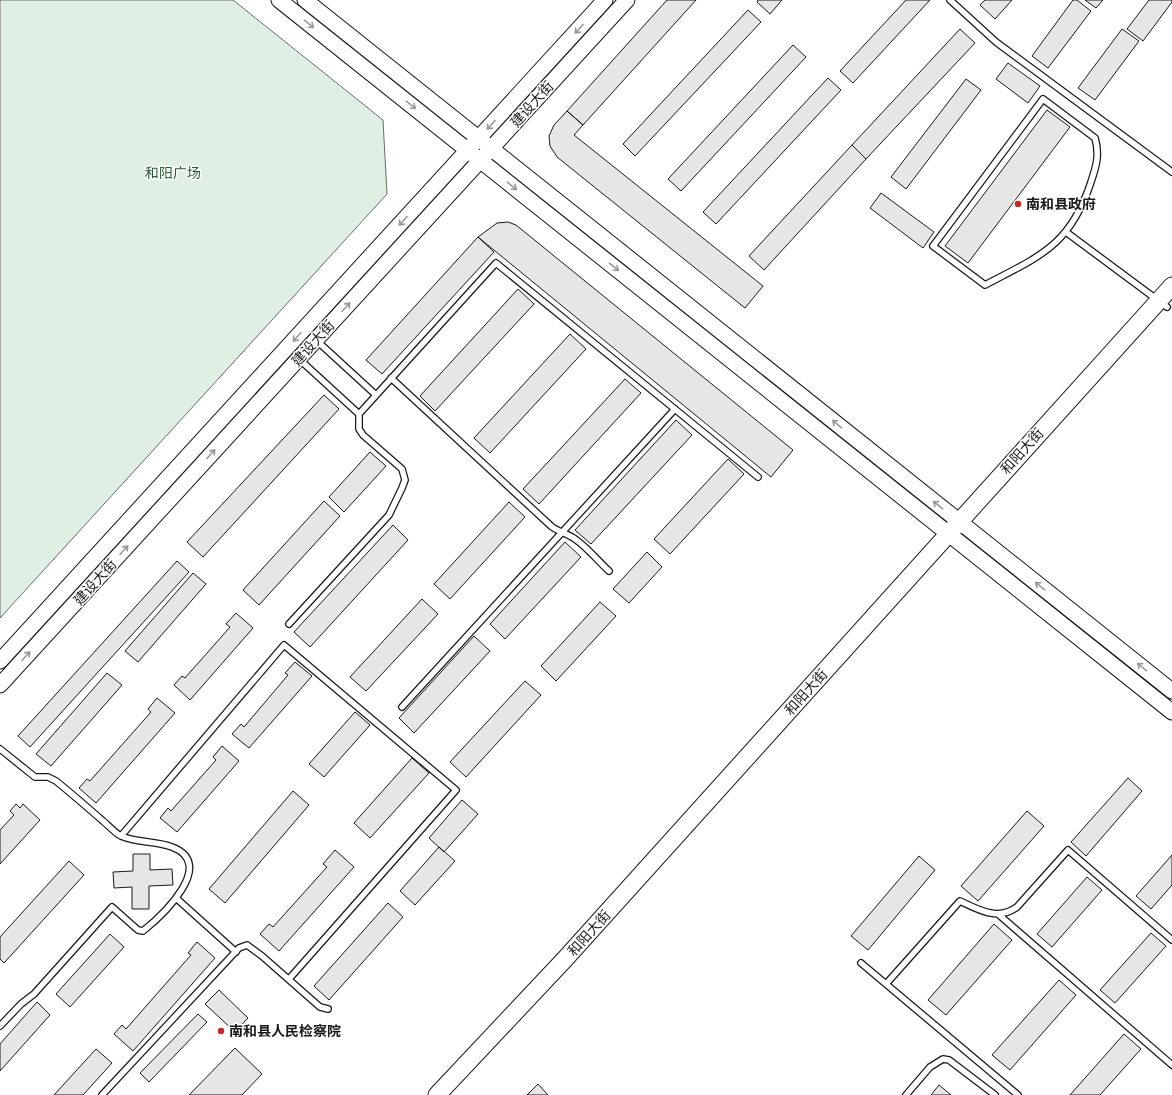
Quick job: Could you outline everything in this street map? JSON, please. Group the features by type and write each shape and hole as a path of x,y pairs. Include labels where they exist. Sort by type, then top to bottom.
{"main road":[{"path":"279,0 480,161 957,531 1172,691"},
{"path":"305,0 491,148 957,531 1172,712"},
{"name":"建设大街","path":"0,661 605,0"},
{"name":"建设大街","path":"0,685 627,0"},
{"name":"和阳大街","path":"437,1095 565,960 1166,303 1172,286"},
{"name":"和阳大街","path":"452,1095 573,966 957,531"}],"lane":[{"path":"950,0 996,42 1172,172"},
{"path":"1043,99 1095,138 1098,147 1098,158 1089,189 1075,219 1066,232 1057,243 1039,256 985,285 933,246 1043,99"},
{"path":"1066,232 1166,303"},
{"path":"290,624 389,515 405,480 402,469 363,435 359,429 359,414 496,263 758,477"},
{"path":"316,340 376,395"},
{"path":"299,359 359,414"},
{"path":"391,378 551,526 576,540 610,571"},
{"path":"402,707 675,410"},
{"path":"121,836 284,645 456,790 289,979"},
{"path":"0,749 35,777 48,777 56,781 121,836 171,846 186,854 189,859 188,875 184,890 154,922 143,931 138,930 130,925 112,907 34,994 21,1004 0,1026"},
{"path":"886,984 960,901 984,912 998,914 1011,912 1068,850 1172,940"},
{"path":"176,898 236,952"},
{"path":"998,914 1172,1065"},
{"path":"102,1095 236,952 247,945 289,979 320,1007 328,1009"},
{"path":"861,963 1018,1095"},
{"path":"906,1095 930,1067 943,1059 949,1060 995,1095"}],"green space":[{"name":"和阳广场","path":"0,0 233,0 383,120 387,194 0,618"}],"building":[{"path":"667,0 696,0 583,125 567,111"},
{"path":"758,0 782,0 770,14 757,2"},
{"path":"906,0 930,0 853,83 840,71"},
{"path":"985,0 1012,0 995,19 980,5"},
{"path":"1073,0 1077,0 1091,11 1048,68 1032,56"},
{"path":"1085,0 1103,0 1096,8"},
{"path":"1149,0 1172,0 1172,2 1143,41 1127,29"},
{"path":"748,10 761,22 635,156 623,144"},
{"path":"960,29 975,43 866,159 852,145"},
{"path":"1122,29 1139,41 1095,100 1078,88"},
{"path":"793,45 806,57 681,191 668,179"},
{"path":"1008,63 1040,86 1028,103 996,79"},
{"path":"828,78 841,90 716,224 703,212"},
{"path":"966,79 981,90 906,189 891,177"},
{"path":"1047,110 1070,127 968,263 945,246"},
{"path":"567,111 583,125 574,135 763,286 745,308 557,157 550,146 549,136 554,125"},
{"path":"852,145 866,159 764,270 749,256"},
{"path":"881,193 934,232 923,248 870,208"},
{"path":"508,222 516,225 793,450 771,477 478,237 497,223"},
{"path":"478,237 494,252 382,374 366,360"},
{"path":"518,289 534,304 435,411 420,396"},
{"path":"570,334 586,349 490,453 474,438"},
{"path":"625,379 641,393 539,504 523,489"},
{"path":"324,395 339,409 203,557 187,542"},
{"path":"676,420 692,435 591,544 575,530"},
{"path":"370,452 386,466 344,512 329,497"},
{"path":"728,459 744,474 670,554 654,539"},
{"path":"324,501 340,516 259,605 243,590"},
{"path":"509,502 525,517 450,599 434,584"},
{"path":"393,525 408,540 310,647 294,632"},
{"path":"565,542 581,557 505,639 490,624"},
{"path":"647,552 662,567 629,603 613,589"},
{"path":"177,561 189,572 30,747 18,736"},
{"path":"193,573 206,584 138,662 125,651"},
{"path":"422,599 438,614 366,691 350,677"},
{"path":"600,602 616,616 556,681 541,666"},
{"path":"236,613 253,628 190,700 174,685 182,676 185,678 230,627 226,624"},
{"path":"474,636 490,651 414,733 399,718"},
{"path":"295,662 312,676 249,748 232,734 241,724 244,727 288,675 285,673"},
{"path":"107,673 122,685 51,766 36,754"},
{"path":"525,681 541,695 466,777 450,762"},
{"path":"157,698 175,713 96,803 79,788 87,779 90,781 151,712 148,709"},
{"path":"355,712 370,725 324,777 309,764"},
{"path":"222,746 239,761 177,832 160,818 168,808 171,811 216,760 213,757"},
{"path":"412,758 429,773 370,838 354,823"},
{"path":"1128,778 1142,791 1086,856 1071,842"},
{"path":"293,791 309,805 225,903 209,889"},
{"path":"462,800 478,814 444,852 429,838"},
{"path":"16,804 20,808 23,804 40,820 0,864 0,830 14,815 10,811"},
{"path":"1027,811 1044,826 978,901 961,886"},
{"path":"439,847 455,861 415,905 400,891"},
{"path":"335,850 354,867 279,951 260,934 269,924 273,927 327,867 323,864"},
{"path":"133,854 150,854 150,870 172,869 173,885 149,886 149,909 132,909 132,887 114,888 113,872 133,871"},
{"path":"1172,855 1172,885 1151,909 1136,896"},
{"path":"919,856 935,870 868,950 851,936"},
{"path":"69,861 84,875 4,963 0,959 0,937"},
{"path":"1087,877 1102,890 1052,947 1037,934"},
{"path":"388,903 403,917 329,1000 314,986"},
{"path":"994,924 1012,940 946,1015 928,1000"},
{"path":"1151,933 1166,946 1115,1003 1100,990"},
{"path":"110,934 124,947 70,1007 56,994"},
{"path":"197,942 215,958 133,1051 114,1034 122,1025 126,1029 191,955 188,953"},
{"path":"1059,980 1076,995 1010,1070 992,1055"},
{"path":"219,990 248,1018 235,1032 205,1004"},
{"path":"37,1002 50,1015 0,1071 0,1044"},
{"path":"198,1014 207,1022 149,1082 140,1073"},
{"path":"1124,1034 1141,1049 1100,1095 1070,1095"},
{"path":"235,1048 262,1074 242,1095 189,1095"},
{"path":"96,1049 112,1063 83,1095 54,1095"},
{"path":"538,1084 548,1095 527,1095"},
{"path":"939,1085 951,1095 931,1095"}],"place":[{"name":"南和县政府","path":"1018,204"},
{"name":"南和县人民检察院","path":"221,1031"}]}
